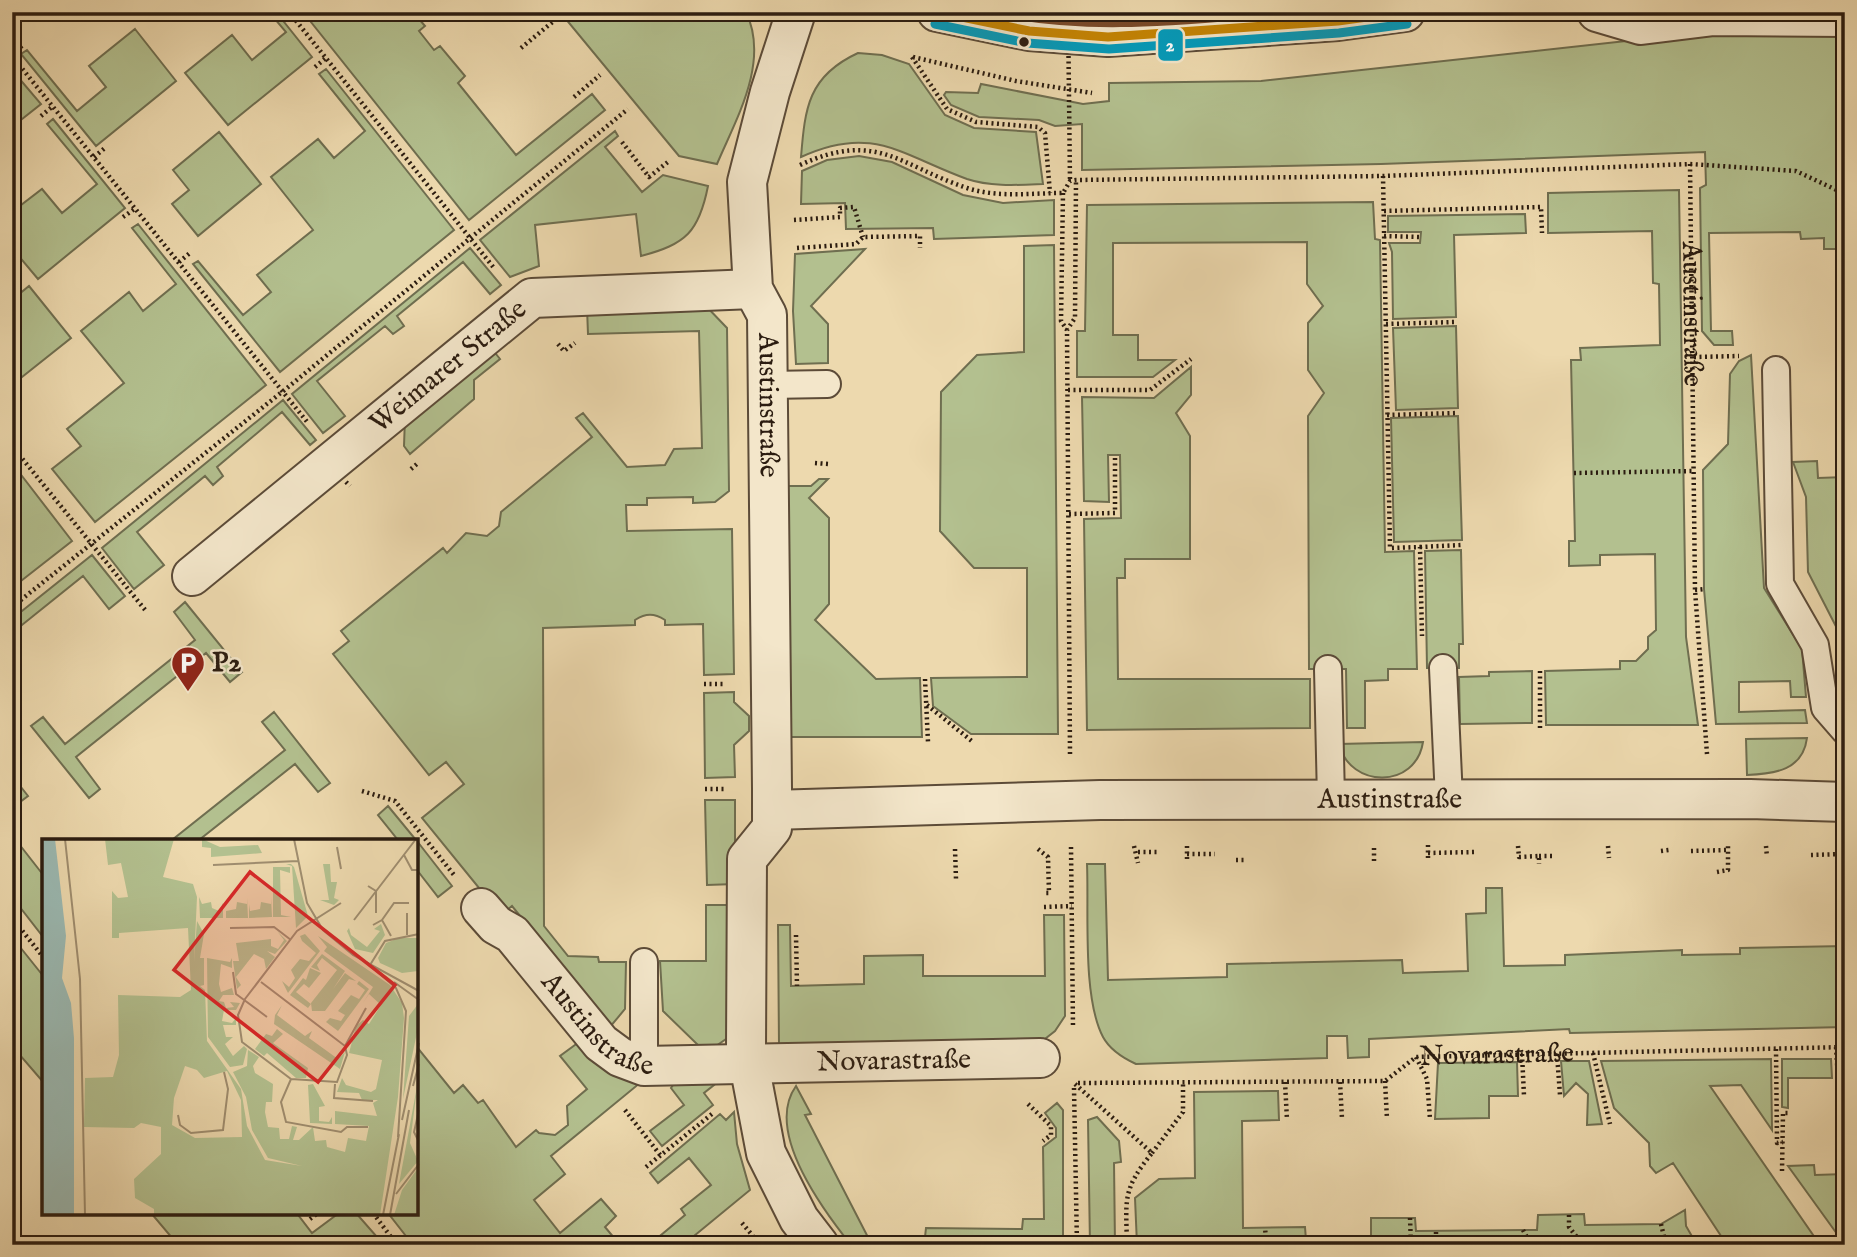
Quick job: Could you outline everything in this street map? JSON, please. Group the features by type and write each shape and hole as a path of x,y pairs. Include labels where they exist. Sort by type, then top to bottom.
{"street":[{"name":"Austinstraße","path":"796,12 770,92 747,183 753,289 766,315 772,810 772,828 747,859 752,1077 765,1153 799,1219 819,1245"},
{"path":"937,12 1029,31 1108,37 1338,21 1405,12"},
{"path":"1597,12 1642,25 1724,16 1845,17"},
{"name":"Weimarer Straße","path":"192,576 532,298 753,289"},
{"name":"Austinstraße","path":"772,810 1071,801 1844,798"},
{"name":"Austinstraße","path":"481,908 496,925 512,934 601,1043 620,1057 644,1066 752,1077"},
{"name":"Novarastraße","path":"752,1077 1040,1058"}],"lane":[{"path":"1776,370 1780,584 1815,645 1825,708 1845,731"},
{"path":"768,385 827,384"},
{"path":"1443,668 1449,799"},
{"path":"1328,669 1331,799"},
{"path":"644,962 644,1066"}],"path":[{"path":"289,12 499,273"},
{"path":"1068,12 1070,181 1063,193 1061,320 1067,330 1071,801"},
{"path":"521,48 555,20"},
{"path":"23,45 12,55 312,427"},
{"path":"1050,193 1045,133 1038,127 976,122 947,109 912,57 1016,81 1092,93"},
{"path":"315,67 326,58"},
{"path":"574,97 600,75"},
{"path":"41,116 53,106"},
{"path":"12,607 282,392 628,109"},
{"path":"622,142 649,177 669,161"},
{"path":"94,157 106,147"},
{"path":"793,168 826,153 860,149 896,155 967,188 1002,195 1063,193"},
{"path":"1070,181 1383,176 1689,164 1796,171 1845,194"},
{"name":"Austinstraße","path":"1689,164 1694,357 1695,590 1707,731 1707,800"},
{"path":"1383,176 1390,548 1461,545"},
{"path":"1067,330 1075,318 1076,180"},
{"path":"790,220 841,217 841,208 854,206 863,237"},
{"path":"1384,212 1541,207 1542,233"},
{"path":"123,217 136,208"},
{"path":"789,249 856,244 863,237 920,236 920,248"},
{"path":"1384,236 1421,237"},
{"path":"178,262 191,252"},
{"path":"1386,324 1456,322"},
{"path":"1694,357 1736,358 1744,354"},
{"path":"1068,390 1150,390 1191,359"},
{"path":"1387,415 1458,413"},
{"path":"12,446 146,611"},
{"path":"1069,514 1115,513 1115,455"},
{"path":"411,469 418,463"},
{"path":"1574,473 1695,471"},
{"path":"1420,547 1422,639"},
{"path":"1695,590 1704,589"},
{"path":"1540,671 1540,731"},
{"path":"925,678 928,742"},
{"path":"926,705 974,742"},
{"path":"705,789 734,789"},
{"path":"362,791 395,801 481,908"},
{"path":"1661,851 1670,850"},
{"path":"1691,851 1728,850"},
{"path":"1138,852 1158,852"},
{"path":"1428,853 1475,852"},
{"path":"1187,854 1215,854"},
{"path":"1811,855 1845,854"},
{"path":"1539,856 1554,856"},
{"path":"1236,860 1247,860"},
{"path":"1044,894 1049,893 1048,863"},
{"path":"1044,906 1072,906"},
{"path":"12,918 42,956"},
{"path":"796,929 797,986"},
{"path":"1836,1047 1838,1078"},
{"name":"Novarastraße","path":"1152,1153 1074,1083 1385,1081 1416,1057 1845,1047"},
{"path":"1776,1049 1777,1143 1783,1142"},
{"path":"1593,1053 1610,1124"},
{"path":"1522,1054 1524,1096"},
{"path":"1557,1054 1560,1095"},
{"path":"1416,1057 1427,1079 1430,1119"},
{"path":"646,1167 724,1103 727,1106 752,1077"},
{"path":"1385,1081 1387,1119"},
{"path":"1285,1082 1287,1121"},
{"path":"1340,1082 1342,1119"},
{"path":"1127,1245 1126,1195 1132,1177 1183,1112 1183,1083"},
{"path":"625,1110 660,1156"},
{"path":"1782,1171 1783,1113 1788,1113"},
{"path":"310,1219 315,1215"},
{"path":"374,1215 397,1245"},
{"path":"1569,1215 1569,1227 1583,1245"},
{"path":"1410,1218 1411,1245"},
{"path":"1661,1224 1666,1245"},
{"path":"1252,1245 1251,1238 1266,1238 1265,1228"},
{"path":"1522,1230 1531,1245"},
{"path":"1436,1231 1436,1245"}],"green space":[{"path":"269,12 276,12 312,57 228,125 185,73 232,35 252,60 286,32"},
{"path":"303,12 413,12 425,26 419,31 434,50 440,46 465,76 458,83 516,155 592,94 605,110 469,220"},
{"path":"560,12 746,12 752,31 752,70 741,109 717,164 679,156"},
{"path":"135,29 176,81 96,146 21,54 27,50 77,111 106,87 89,66"},
{"path":"1735,29 1845,32 1845,249 1824,249 1824,238 1801,239 1800,232 1709,233 1711,331 1732,331 1733,345 1714,345 1702,331 1700,188 1706,185 1705,152 1381,164 1082,170 1082,124 1055,126 1039,120 979,117 951,105 944,95 946,92 978,93 981,84 1083,104 1109,101 1109,83 1261,81"},
{"path":"858,53 882,55 909,64 945,115 974,128 1036,132 1043,184 1005,185 976,182 904,153 868,143 826,147 801,157 812,95 829,72"},
{"path":"326,69 454,230 280,372 193,264 198,261 243,315 271,292 257,275 313,230 271,177 318,139 334,158 365,131 319,74"},
{"path":"12,70 41,104 12,127"},
{"path":"53,119 125,208 38,279 12,248 12,212 42,189 62,213 97,184 47,124"},
{"path":"615,131 618,136 605,147 642,192 663,175 708,186 695,225 680,241 641,256 636,214 535,225 539,266 510,277 480,240"},
{"path":"219,132 261,184 198,236 172,204 189,190 173,170"},
{"path":"859,156 892,162 963,195 1003,203 1054,200 1054,235 934,239 933,228 846,229 845,203 801,204 802,171 827,160"},
{"path":"1679,190 1686,637 1698,725 1546,725 1545,671 1620,669 1620,661 1636,661 1648,649 1648,637 1656,630 1655,554 1600,555 1600,565 1569,566 1569,541 1575,541 1571,360 1581,360 1580,348 1660,345 1659,284 1653,283 1652,231 1548,233 1548,193"},
{"path":"1373,202 1375,239 1380,240 1385,552 1414,551 1417,669 1388,669 1388,680 1365,681 1365,728 1347,728 1346,669 1309,669 1308,416 1324,393 1308,370 1308,323 1323,306 1307,284 1307,242 1113,243 1113,335 1138,335 1138,360 1175,360 1153,377 1077,377 1077,331 1085,331 1087,205"},
{"path":"1525,214 1526,233 1454,235 1456,317 1393,319 1392,252 1389,243 1420,243 1421,232 1388,232 1388,216"},
{"path":"138,224 266,385 95,522 52,469 81,446 67,429 124,383 81,331 129,292 143,311 176,284 132,228"},
{"path":"1054,245 1058,734 971,734 933,706 931,678 1027,677 1027,568 974,568 940,531 941,392 977,355 1024,352 1024,246"},
{"path":"470,248 501,285 490,294 463,262 397,316 404,326 393,334 385,326 317,381 345,416 323,433 292,394"},
{"path":"865,249 811,306 828,324 828,363 796,364 793,311 795,254"},
{"path":"29,286 71,338 12,385 12,300"},
{"path":"704,304 727,328 729,491 715,502 693,503 693,497 647,498 647,505 626,505 627,531 732,529 734,674 704,675 703,624 665,625 665,620 650,615 635,620 635,625 543,628 544,926 568,956 598,957 599,962 626,962 625,1009 610,1027 512,906 501,915 422,818 464,784 446,762 429,775 333,654 349,641 341,631 443,548 447,553 466,533 487,536 499,526 501,512 592,437 576,418 583,413 627,467 665,465 674,449 702,448 699,331 588,334 587,308"},
{"path":"1456,326 1458,408 1396,410 1393,328"},
{"path":"492,349 500,359 474,380 474,399 410,454 404,446 405,418"},
{"path":"1751,355 1764,588 1802,649 1806,697 1791,697 1790,681 1739,682 1739,712 1805,710 1807,723 1716,724 1704,589 1703,470 1728,444 1730,374 1739,361"},
{"path":"1191,367 1191,395 1176,413 1190,436 1190,559 1125,559 1125,578 1117,578 1118,679 1310,679 1310,728 1087,730 1084,519 1121,518 1120,455 1108,455 1109,502 1084,501 1082,397 1154,398"},
{"path":"283,400 316,440 310,445 282,412 217,467 223,476 213,485 205,476 137,532 164,565 134,589 102,548"},
{"path":"1458,416 1462,540 1394,542 1391,418"},
{"path":"1817,461 1818,478 1845,477 1845,644 1808,572 1806,497 1793,462"},
{"path":"12,463 72,541 12,588 12,492 20,486 12,476"},
{"path":"819,479 828,479 809,498 829,518 829,604 815,620 876,679 920,678 922,737 785,737 783,486 811,486"},
{"path":"1461,550 1463,644 1459,644 1459,668 1427,668 1425,551"},
{"path":"92,555 125,596 109,609 83,576 12,633 12,619"},
{"path":"185,602 242,672 230,682 206,653 76,757 100,789 89,798 31,726 43,717 65,744 195,640 174,612"},
{"path":"1532,671 1532,723 1460,724 1459,677 1489,676 1489,672"},
{"path":"734,692 734,702 749,716 749,731 734,745 735,777 705,778 704,693"},
{"path":"274,712 330,783 318,792 295,764 200,839 173,839 285,750 262,722"},
{"path":"1807,738 1800,757 1794,764 1777,771 1747,775 1746,739"},
{"path":"1423,742 1418,757 1408,768 1396,775 1382,778 1369,776 1356,769 1345,759 1339,744"},
{"path":"17,782 28,796 12,808 12,786"},
{"path":"705,800 735,800 735,884 707,885"},
{"path":"388,806 415,839 397,839 378,815"},
{"path":"12,835 42,873 42,935 12,897"},
{"path":"418,842 452,886 438,897 418,871"},
{"path":"1087,864 1105,864 1108,980 1227,977 1227,964 1402,960 1403,973 1468,971 1466,914 1486,913 1486,888 1502,888 1504,966 1565,965 1565,955 1682,950 1682,955 1740,954 1740,948 1845,946 1845,1027 1570,1033 1569,1029 1369,1039 1369,1057 1348,1058 1347,1036 1327,1036 1327,1058 1136,1064 1109,1046 1096,1020 1089,977"},
{"path":"706,905 736,905 736,1032 716,1046 700,1047 663,1011 660,961 706,961"},
{"path":"1044,915 1064,915 1065,1016 1055,1031 1041,1042 779,1045 778,925 790,925 791,986 864,984 864,956 923,955 923,976 1045,976"},
{"path":"12,937 42,974 42,1081 12,1046"},
{"path":"579,1042 610,1073 640,1083 551,1156 565,1174 534,1200 560,1233 601,1199 616,1216 605,1227 620,1245 413,1245 390,1215 418,1215 418,1048 454,1093 463,1085 478,1103 483,1100 516,1147 536,1130 539,1133 555,1135 568,1125 567,1106 587,1089 560,1056"},
{"path":"1771,1059 1772,1130 1741,1085 1710,1086 1820,1245 1727,1245 1673,1163 1656,1173 1650,1166 1649,1143 1614,1108 1601,1061"},
{"path":"1782,1059 1831,1059 1832,1078 1788,1078 1788,1108 1782,1107"},
{"path":"1561,1061 1589,1061 1602,1124 1587,1125 1588,1094 1576,1083 1564,1096"},
{"path":"1517,1062 1518,1096 1489,1096 1489,1118 1435,1119 1438,1063"},
{"path":"710,1080 714,1085 704,1093 713,1105 662,1146 650,1131 684,1105 671,1088 675,1082"},
{"path":"796,1086 811,1114 805,1115 872,1245 851,1245 826,1212 801,1169 787,1125 788,1104"},
{"path":"1278,1091 1279,1120 1242,1121 1243,1228 1305,1227 1306,1240 1371,1239 1371,1218 1415,1218 1416,1231 1537,1230 1538,1215 1584,1214 1585,1225 1661,1224 1685,1210 1686,1226 1697,1245 1137,1245 1135,1198 1159,1179 1195,1178 1194,1092"},
{"path":"1057,1103 1063,1110 1063,1245 893,1245 893,1237 925,1237 926,1228 1022,1229 1023,1219 1044,1219 1043,1147 1056,1137 1056,1128 1045,1113"},
{"path":"734,1112 737,1144 750,1190 683,1245 649,1245 685,1215 681,1209 711,1185 689,1158 658,1183 650,1173 720,1114 726,1120"},
{"path":"1097,1117 1119,1141 1121,1162 1114,1163 1115,1245 1090,1245 1088,1120"},
{"path":"1814,1165 1815,1175 1845,1174 1845,1245 1788,1166"},
{"path":"153,1215 300,1215 312,1233 336,1215 358,1215 384,1245 178,1245"},
{"path":"643,1238 649,1245 635,1245"}],"transit line":[{"path":"938,12 1029,31 1108,37 1338,21 1403,12"},
{"path":"999,12 1035,18 1107,23 1287,12"},
{"name":"2","path":"935,24 1027,43 1109,49 1339,33 1407,24"}],"place":[{"name":"P2","path":"188,693"}]}
